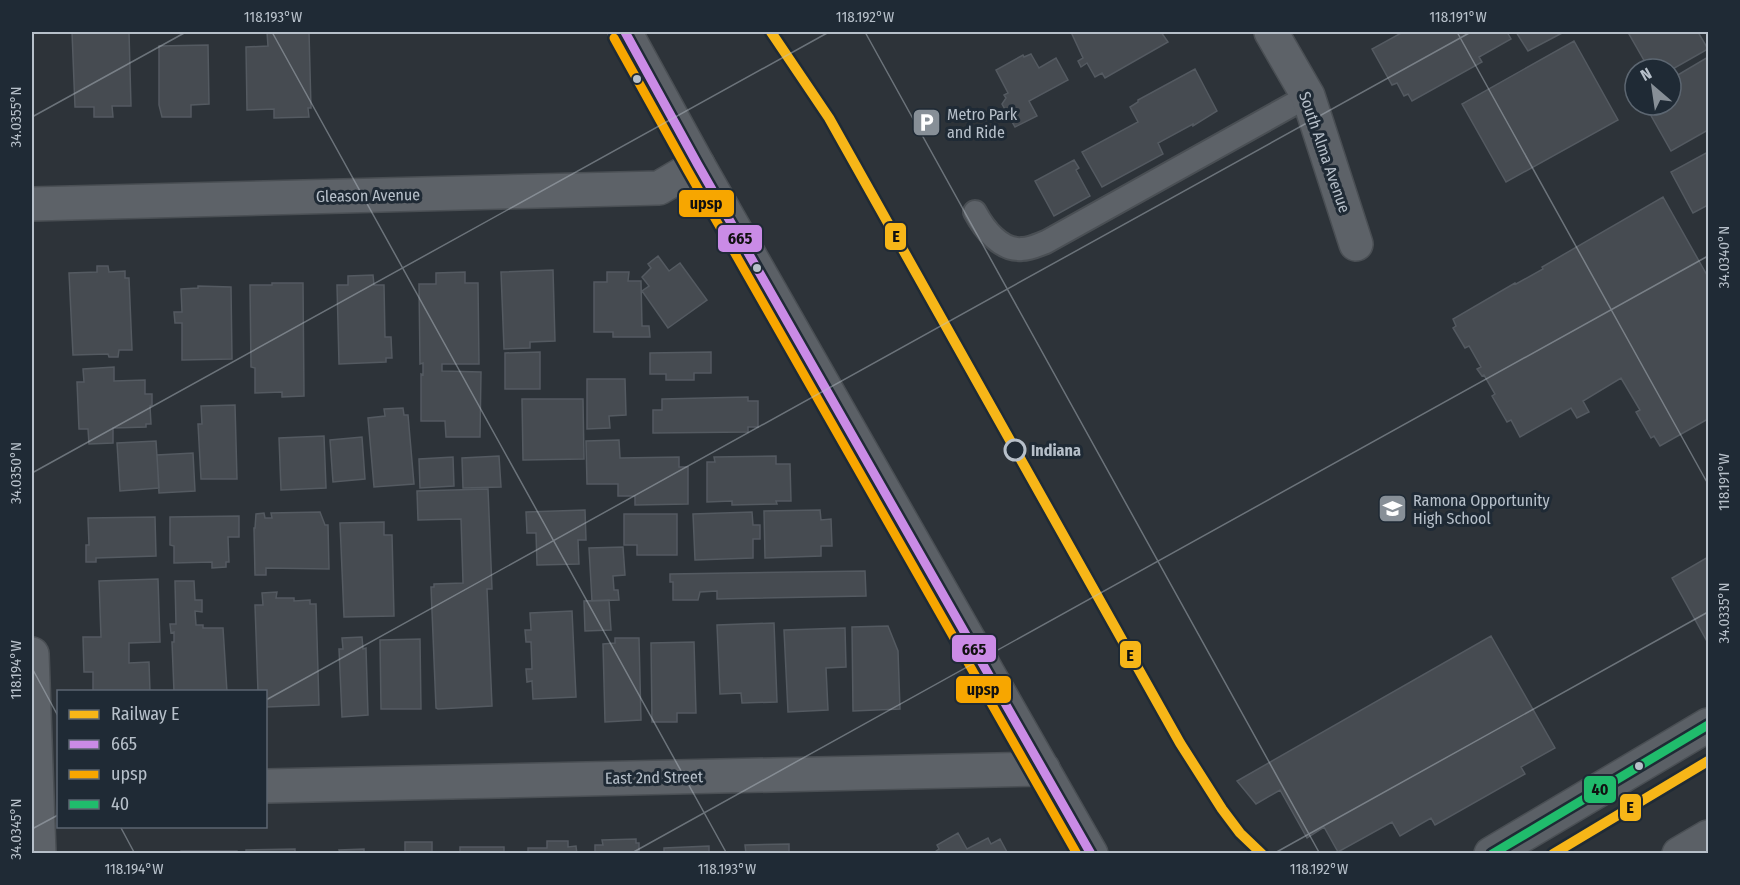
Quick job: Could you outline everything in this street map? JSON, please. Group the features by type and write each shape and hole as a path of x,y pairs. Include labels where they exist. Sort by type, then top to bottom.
{"street":[{"path":"625,32 698,165 1091,854"},
{"name":"South Alma Avenue","path":"1271,32 1308,96 1356,244"},
{"name":"Gleason Avenue","path":"32,204 659,188 698,165"},
{"path":"32,654 42,791 39,854"},
{"path":"1491,854 1708,725"},
{"name":"East 2nd Street","path":"267,786 1043,769"},
{"path":"1679,854 1708,837"}],"lane":[{"path":"975,212 982,226 1000,243 1021,250 1046,242 1308,96"}],"building":[{"path":"72,32 129,32 131,106 112,106 113,117 94,117 94,107 75,107"},
{"path":"267,32 309,32 311,108 308,108 309,117 274,118 274,109 247,110 246,47 268,46"},
{"path":"1071,32 1161,32 1168,42 1105,78 1102,73 1095,77 1087,63 1081,67 1078,61 1083,58"},
{"path":"1403,32 1507,32 1511,39 1479,57 1482,62 1412,101 1408,94 1404,96 1397,83 1392,85 1372,49"},
{"path":"1516,32 1564,32 1528,51"},
{"path":"1633,32 1698,32 1708,49 1683,63 1683,57 1642,57 1629,34"},
{"path":"1574,41 1618,120 1506,182 1462,104"},
{"path":"208,45 209,104 191,105 191,117 162,117 159,105 159,46"},
{"path":"1031,54 1039,68 1056,58 1068,80 1029,101 1037,116 1015,127 1002,104 1006,98 1004,95 1008,93 996,70 1023,55 1024,57"},
{"path":"1708,57 1708,130 1671,151 1652,117 1683,117 1683,72"},
{"path":"1195,69 1217,111 1158,143 1163,154 1102,187 1082,152 1138,122 1130,107 1138,100"},
{"path":"1708,152 1708,205 1693,213 1671,172"},
{"path":"1074,160 1079,168 1076,170 1090,196 1054,216 1035,181"},
{"path":"1663,197 1708,277 1708,419 1660,446 1654,436 1651,438 1636,412 1640,410 1621,378 1583,401 1589,412 1577,418 1571,408 1520,437 1511,420 1507,422 1492,396 1495,394 1484,375 1482,376 1477,369 1481,367 1469,346 1465,348 1453,328 1456,326 1453,319 1543,269 1542,267"},
{"path":"658,256 669,271 680,263 707,300 668,328 642,291 649,286 642,277 651,268 648,264"},
{"path":"97,266 108,266 109,272 125,271 125,278 129,278 132,350 119,350 118,357 109,357 108,354 73,355 69,273 97,272"},
{"path":"553,270 555,341 530,342 530,348 504,349 501,272"},
{"path":"465,272 465,283 478,283 479,364 442,364 442,371 481,372 480,437 446,437 445,421 421,421 423,363 420,364 419,284 436,284 436,273"},
{"path":"607,272 629,272 628,281 641,281 642,326 649,326 650,337 613,337 613,332 594,332 594,282 607,282"},
{"path":"373,275 374,285 384,285 385,337 391,337 392,358 386,358 386,362 339,364 337,285 348,285 348,276"},
{"path":"272,283 303,283 304,396 282,397 282,392 255,393 255,368 251,367 250,285 272,285"},
{"path":"198,286 231,287 232,359 182,360 182,323 175,323 174,312 182,312 181,289 198,288"},
{"path":"540,352 540,389 505,389 505,353"},
{"path":"711,352 711,373 694,373 694,380 666,380 666,374 650,374 650,353"},
{"path":"114,367 114,381 145,380 145,394 152,394 151,424 146,424 146,427 113,428 113,443 89,444 88,429 79,429 77,382 84,382 83,369"},
{"path":"587,379 625,379 626,415 609,416 610,428 587,429"},
{"path":"748,397 748,401 758,401 758,427 748,427 748,432 653,433 653,410 662,410 662,399"},
{"path":"522,399 583,399 584,459 523,460"},
{"path":"235,405 237,479 201,479 198,424 202,424 201,406"},
{"path":"403,408 404,415 408,415 414,484 374,487 368,418 385,416 384,409"},
{"path":"324,436 326,488 281,490 279,438"},
{"path":"362,437 365,479 333,482 330,440"},
{"path":"619,440 620,458 679,457 679,467 688,467 688,504 635,505 635,496 618,496 618,484 587,484 586,441"},
{"path":"156,441 159,488 120,491 117,443"},
{"path":"193,453 195,491 159,493 157,455"},
{"path":"499,456 501,487 463,488 462,458"},
{"path":"776,456 776,464 790,464 791,501 776,501 777,504 732,505 732,501 707,502 707,462 715,462 714,457"},
{"path":"453,457 454,486 420,488 419,459"},
{"path":"488,489 492,589 487,589 492,706 438,709 436,708 431,587 434,587 434,584 463,583 461,519 418,520 417,491"},
{"path":"585,510 586,540 578,540 579,564 537,565 536,533 527,533 526,512"},
{"path":"820,510 821,520 831,519 832,546 821,546 821,556 765,558 764,511"},
{"path":"320,512 325,525 328,525 329,569 266,568 266,575 255,575 256,514 264,513 265,518 272,518 271,513"},
{"path":"752,512 753,525 760,525 760,539 753,539 753,558 695,560 693,514"},
{"path":"624,514 677,514 677,555 637,555 637,545 624,545"},
{"path":"239,516 239,537 228,537 229,562 226,562 226,567 212,568 212,562 174,563 174,546 170,545 170,517"},
{"path":"155,517 156,556 96,558 96,562 86,562 86,545 89,545 88,518"},
{"path":"384,522 384,535 392,535 394,616 344,617 340,523"},
{"path":"623,547 625,575 613,576 614,590 618,590 619,600 592,601 589,548"},
{"path":"1708,557 1708,643 1672,578"},
{"path":"865,571 866,596 717,599 717,591 700,592 698,600 673,600 673,582 670,582 670,574"},
{"path":"158,579 160,642 129,643 129,663 149,662 150,690 93,690 93,672 84,672 83,637 101,637 99,581"},
{"path":"175,581 194,581 195,600 202,600 202,612 195,611 196,625 203,625 203,628 223,628 227,690 174,690 172,642 174,642 174,632 171,633 170,624 176,624"},
{"path":"277,592 276,598 294,598 294,601 310,600 310,604 316,604 319,705 267,707 267,690 258,690 255,605 263,605 262,593"},
{"path":"609,600 611,630 585,631 584,601"},
{"path":"572,611 576,697 533,699 532,681 527,682 526,669 532,669 531,642 526,642 525,630 531,630 530,613"},
{"path":"774,623 777,702 742,703 741,693 720,694 717,625"},
{"path":"888,626 898,651 900,709 853,711 852,627"},
{"path":"845,628 846,667 826,668 828,710 788,712 784,630"},
{"path":"1491,636 1555,748 1521,767 1525,774 1435,825 1431,818 1400,836 1392,822 1338,852 1324,827 1307,838 1280,790 1256,804 1237,781"},
{"path":"362,637 363,649 366,648 368,715 342,717 339,649 343,649 342,638"},
{"path":"615,638 639,638 641,720 605,722 603,644 615,643"},
{"path":"420,639 421,709 381,709 380,640"},
{"path":"694,642 696,713 677,713 677,722 652,722 651,643"},
{"path":"958,833 967,849 988,838 991,844 1000,839 1008,854 932,854 939,849 937,845"},
{"path":"636,839 636,843 639,843 639,854 595,854 595,845 603,845 602,840"},
{"path":"547,841 568,841 568,847 576,846 577,854 528,854 528,848 547,848"},
{"path":"405,842 432,842 432,854 384,854 405,852"},
{"path":"789,844 789,854 746,854 745,845"},
{"path":"709,846 709,854 664,854 664,848"},
{"path":"460,847 504,847 504,854 460,854"},
{"path":"295,849 295,854 246,854 246,850"},
{"path":"364,849 364,854 326,854 340,853 339,850"},
{"path":"181,851 237,851 237,854 181,854"}],"rail line":[{"name":"E","path":"771,32 829,118 1180,743 1222,809 1240,833 1262,854"},
{"name":"E","path":"1553,854 1708,761"}],"transit line":[{"name":"665","path":"625,32 698,165 1091,854"},
{"name":"upsp","path":"614,38 1077,854"},
{"name":"40","path":"1492,854 1708,725"}],"place":[{"name":"Metro Park and Ride","path":"926,123"},
{"name":"Indiana","path":"1015,450"},
{"name":"Ramona Opportunity High School","path":"1392,509"}]}
